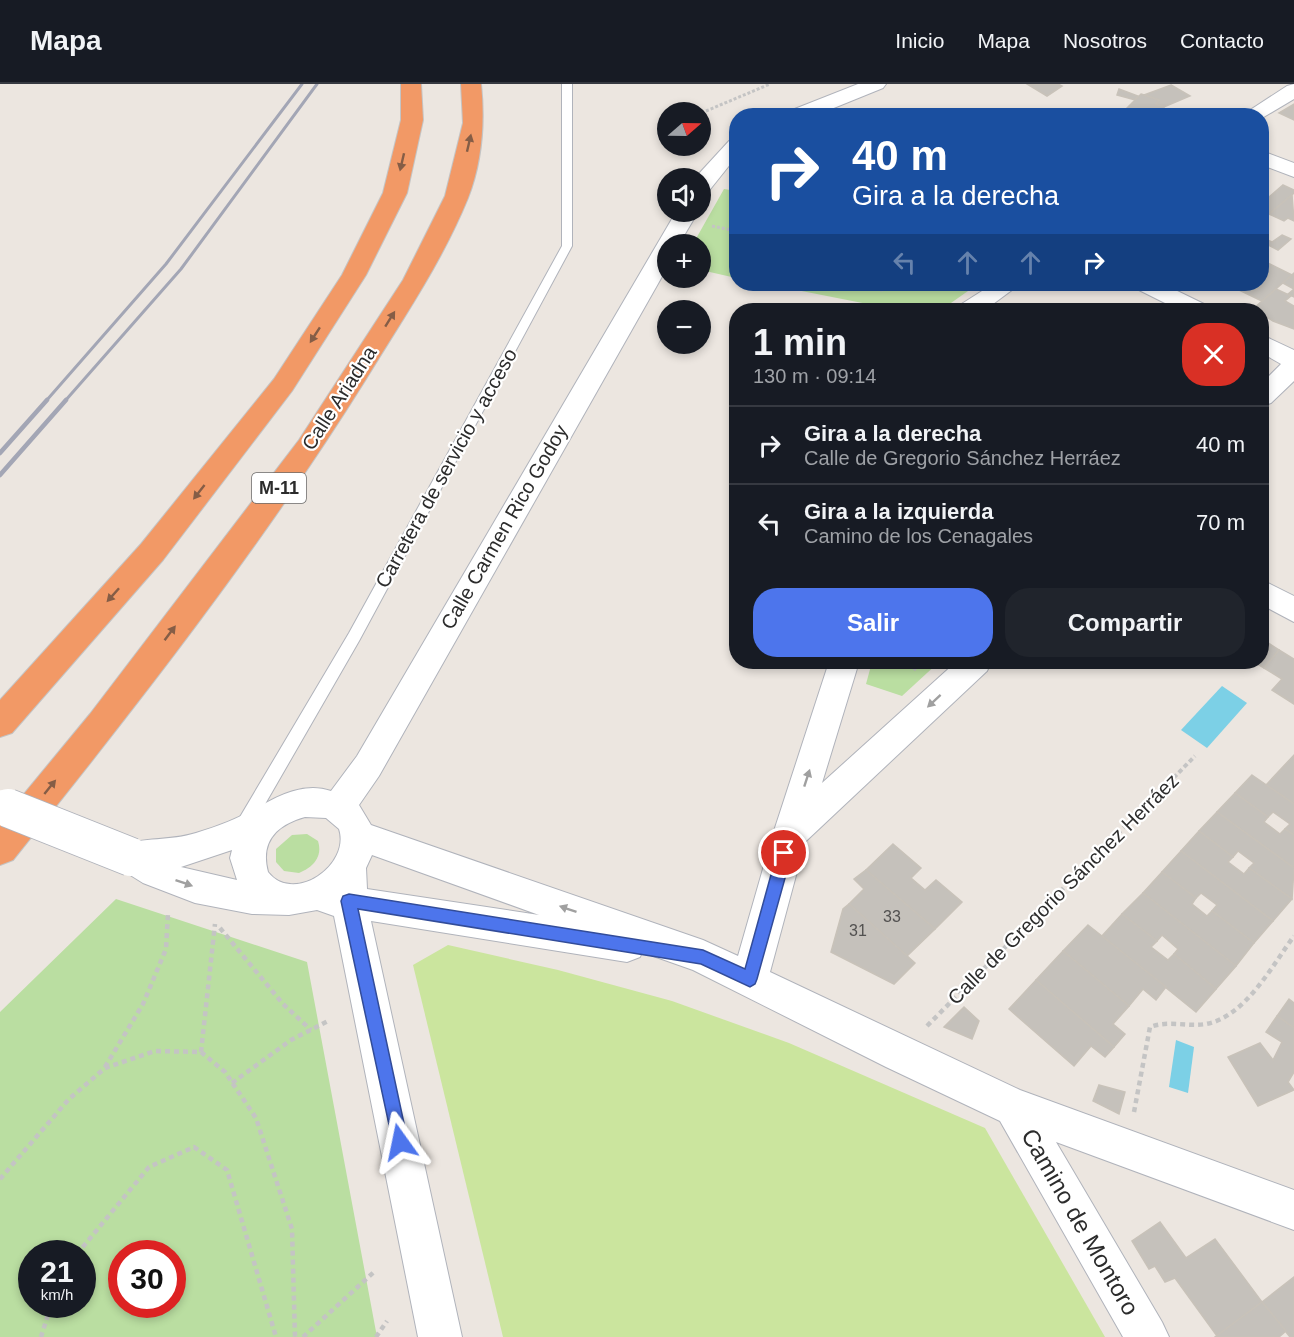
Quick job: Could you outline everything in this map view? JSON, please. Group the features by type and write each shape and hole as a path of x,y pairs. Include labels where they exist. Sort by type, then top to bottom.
{"highway":[{"path":"0,723 160,543 283,385 347,285 395,193 412,120 411,84"},
{"name":"Calle Ariadna","path":"0,849 102,724 309,447 415,280 457,196 474,123 471,84"}],"street":[{"path":"814,108 876,84"},
{"path":"1264,108 1294,90"},
{"path":"711,173 729,153"},
{"path":"1269,160 1294,171"},
{"path":"711,180 729,178"},
{"name":"Calle Carmen Rico Godoy","path":"348,822 368,766 657,264"},
{"path":"980,303 998,291"},
{"path":"1159,291 1183,303"},
{"path":"1269,348 1294,360"},
{"path":"1269,390 1294,366"},
{"path":"1269,595 1294,611"},
{"path":"750,979 790,834 842,669"},
{"path":"790,834 968,669"},
{"path":"132,857 156,859 182,854 253,825 287,806 314,801 348,822 703,957 899,1054 1014,1107 1294,1210"},
{"path":"0,805 132,857 162,875 197,888 246,897 293,898 349,885 703,957"},
{"path":"348,822 357,854 349,885 440,1337"},
{"path":"253,825 247,865 257,886 293,898"},
{"name":"Camino de Montoro","path":"1014,1107 1147,1337"}],"lane":[{"name":"Carretera de servicio y acceso","path":"253,825 567,246 567,84"}],"path":[{"path":"711,109 770,84"},
{"name":"Calle de Gregorio Sánchez Herráez","path":"932,1021 1195,756"},
{"path":"0,1179 69,1099 105,1068 143,1004 166,948 169,904"},
{"path":"201,1052 217,915"},
{"path":"215,922 283,1004 311,1030"},
{"path":"1134,1110 1150,1027 1166,1020 1205,1024 1221,1020 1239,1006 1294,936"},
{"path":"232,1083 291,1040 330,1020"},
{"path":"105,1068 155,1051 201,1052 225,1072 256,1118 292,1229 295,1337"},
{"path":"89,1240 149,1167 194,1147 227,1170 276,1337"},
{"path":"303,1337 375,1271"},
{"path":"41,1337 47,1318"},
{"path":"376,1337 387,1321"}],"green space":[{"path":"724,189 729,190 729,276 711,272 711,234 699,234 705,222 711,222 711,212"},
{"path":"802,291 968,291 951,303 862,303"},
{"path":"870,669 931,669 902,696 866,684"},
{"path":"307,834 318,841 319,852 316,861 299,873 284,871 276,862 276,849 292,835"},
{"path":"116,899 307,962 377,1337 0,1337 0,1012"},
{"path":"448,945 558,970 672,1001 789,1043 985,1128 1105,1337 503,1337 413,965"}],"water":[{"path":"1222,686 1247,703 1207,748 1181,730"},
{"path":"1176,1040 1194,1047 1188,1093 1169,1087"}],"building":[{"path":"1027,84 1058,84 1062,86 1047,96"},
{"path":"1171,85 1190,96 1164,107 1156,104 1159,100 1144,95"},
{"path":"1119,89 1138,96 1135,100 1117,95"},
{"path":"1141,94 1159,100 1156,104 1164,107 1163,108 1127,108"},
{"path":"1294,104 1294,120 1279,113"},
{"path":"1283,185 1294,190 1294,193 1269,214 1269,197"},
{"path":"1292,195 1294,221 1288,218 1284,221 1269,214"},
{"path":"1282,235 1291,239 1278,250 1269,246 1269,240 1272,242"},
{"path":"1269,264 1292,275 1262,301 1241,291 1269,291"},
{"path":"1294,273 1294,289 1283,283"},
{"path":"1276,289 1291,296 1285,301 1294,306 1294,329 1269,318 1269,303 1260,303"},
{"path":"1294,289 1294,297 1288,294"},
{"path":"1269,644 1279,650 1269,662"},
{"path":"1279,650 1294,659 1294,704 1272,690 1282,679 1266,669 1269,669 1269,662"},
{"path":"1294,755 1294,804 1266,785"},
{"path":"1252,775 1294,804 1294,835 1285,829 1290,824 1273,812 1268,817 1235,793"},
{"path":"1235,793 1268,817 1264,822 1280,834 1285,829 1294,835 1294,868 1217,812"},
{"path":"1217,812 1294,868 1292,899 1249,868 1254,863 1238,851 1233,857 1199,831"},
{"path":"1199,831 1233,857 1228,862 1244,874 1249,868 1292,899 1273,921 1181,851"},
{"path":"893,844 921,868 911,878 925,890 936,880 962,902 935,929 866,870"},
{"path":"1181,851 1273,921 1254,943 1212,911 1217,905 1201,893 1196,898 1162,872"},
{"path":"866,870 935,929 907,956 849,904 864,889 854,879"},
{"path":"1162,872 1196,898 1192,904 1207,916 1212,911 1254,943 1236,966 1143,893"},
{"path":"1143,893 1236,966 1216,989 1174,954 1178,949 1162,935 1157,941 1122,914"},
{"path":"849,904 915,963 894,984 831,952 843,909"},
{"path":"1122,914 1157,941 1151,947 1168,960 1174,954 1216,989 1196,1012 1102,936"},
{"path":"1088,925 1166,987 1156,1000 1143,989 1129,1006 1063,951"},
{"path":"1063,951 1129,1006 1113,1024 1125,1034 1114,1047 1036,980"},
{"path":"1036,980 1114,1047 1105,1057 1091,1046 1074,1066 1009,1009"},
{"path":"1289,999 1294,1003 1294,1028 1277,1016"},
{"path":"964,1007 979,1021 972,1039 944,1027"},
{"path":"1277,1016 1294,1028 1294,1072 1288,1082 1294,1090 1258,1106 1228,1057 1260,1043 1273,1060 1282,1042 1266,1032"},
{"path":"1099,1085 1125,1092 1119,1114 1093,1101"},
{"path":"1160,1222 1186,1258 1215,1239 1262,1302 1217,1336 1175,1278 1165,1282 1155,1266 1149,1269 1132,1241"},
{"path":"1294,1277 1294,1337 1290,1337 1262,1302"},
{"path":"1262,1302 1286,1331 1279,1337 1215,1337"}],"railway":[{"path":"46,401 166,264 302,84"},
{"path":"65,401 181,269 317,84"},
{"path":"0,453 47,400"},
{"path":"0,475 66,400"}],"route":[{"path":"400,1142 349,901 703,957 750,979 784,853"}]}
